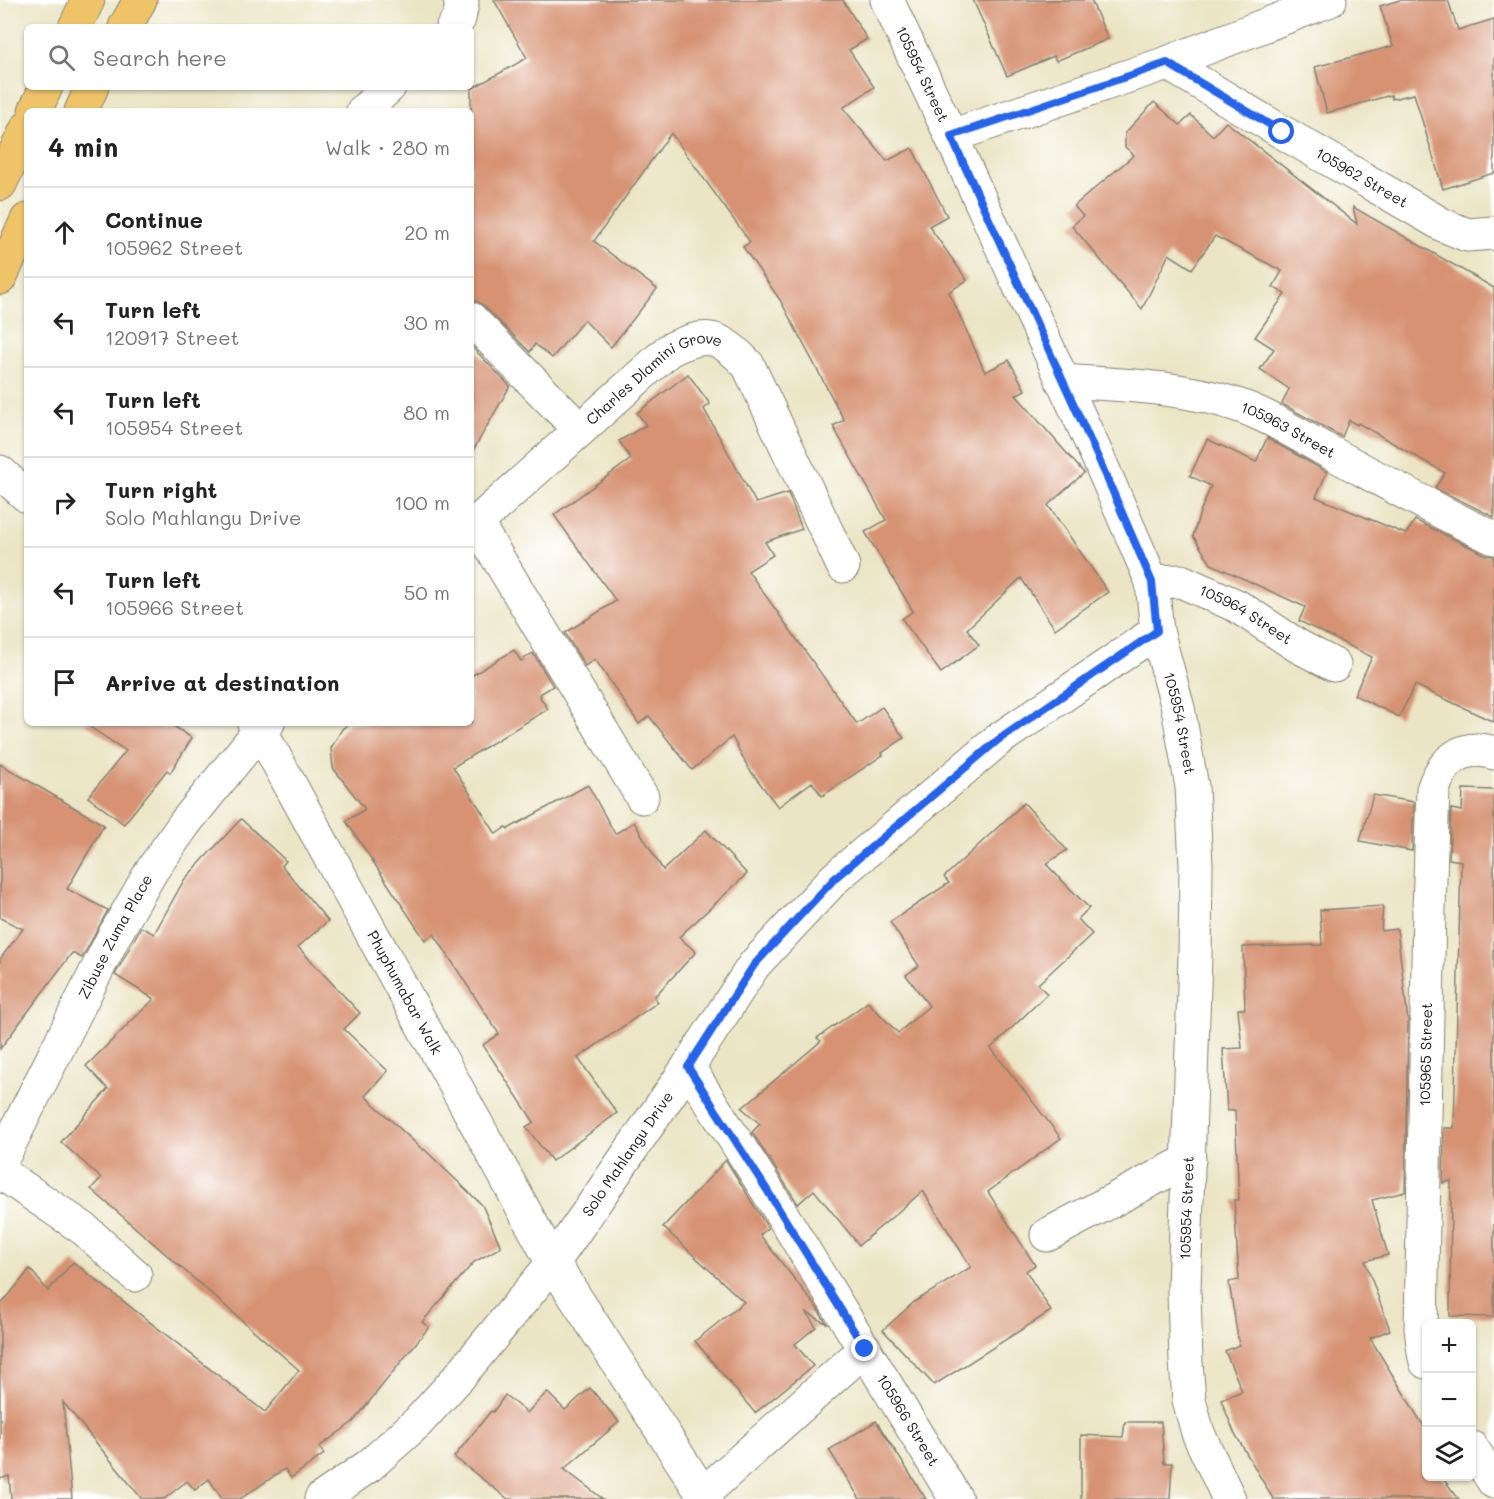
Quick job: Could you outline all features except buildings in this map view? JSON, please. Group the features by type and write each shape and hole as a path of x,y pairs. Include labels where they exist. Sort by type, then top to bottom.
{"main road":[{"path":"76,24 88,0"},
{"path":"127,24 140,0"},
{"path":"36,108 45,90"},
{"path":"82,108 92,90"},
{"path":"0,184 24,134"},
{"path":"0,278 24,226"}],"street":[{"path":"455,24 459,19 462,3 460,0"},
{"name":"105954 Street","path":"887,0 951,136 1152,582 1157,631 1178,708 1192,787 1196,865 1184,1290 1189,1400 1198,1433 1228,1499"},
{"path":"951,136 1167,63 1330,0"},
{"name":"105962 Street","path":"1167,63 1419,212 1443,225 1481,234"},
{"path":"366,108 386,90"},
{"path":"474,322 580,430"},
{"name":"Charles Dlamini Grove","path":"642,797 474,525 669,350 688,340 712,338 732,348 748,365 843,566"},
{"name":"105963 Street","path":"1062,381 1148,387 1206,396 1237,405 1266,417 1494,538"},
{"path":"0,472 24,493"},
{"name":"105964 Street","path":"1152,582 1181,581 1237,606 1298,645 1334,664"},
{"name":"Solo Mahlangu Drive","path":"321,1499 370,1465 418,1422 458,1378 553,1263 688,1067 754,965 835,878 998,740 1157,631"},
{"name":"Zibuse Zuma Place","path":"0,1163 114,936 152,870 259,726"},
{"name":"Phuphumabar Walk","path":"261,726 553,1263"},
{"name":"105965 Street","path":"1422,1336 1428,921 1433,790 1437,777 1445,765 1456,756 1469,751 1494,753"},
{"name":"105966 Street","path":"688,1067 767,1190 956,1499"},
{"path":"1047,1235 1189,1160"},
{"path":"0,1172 84,1229 135,1275"},
{"path":"553,1263 704,1496 865,1349"},
{"path":"1476,1454 1494,1482"}],"route":[{"path":"865,1349 688,1067 754,965 835,878 998,740 1157,631 1152,582 1100,462 951,136 1167,63 1282,132"}]}
